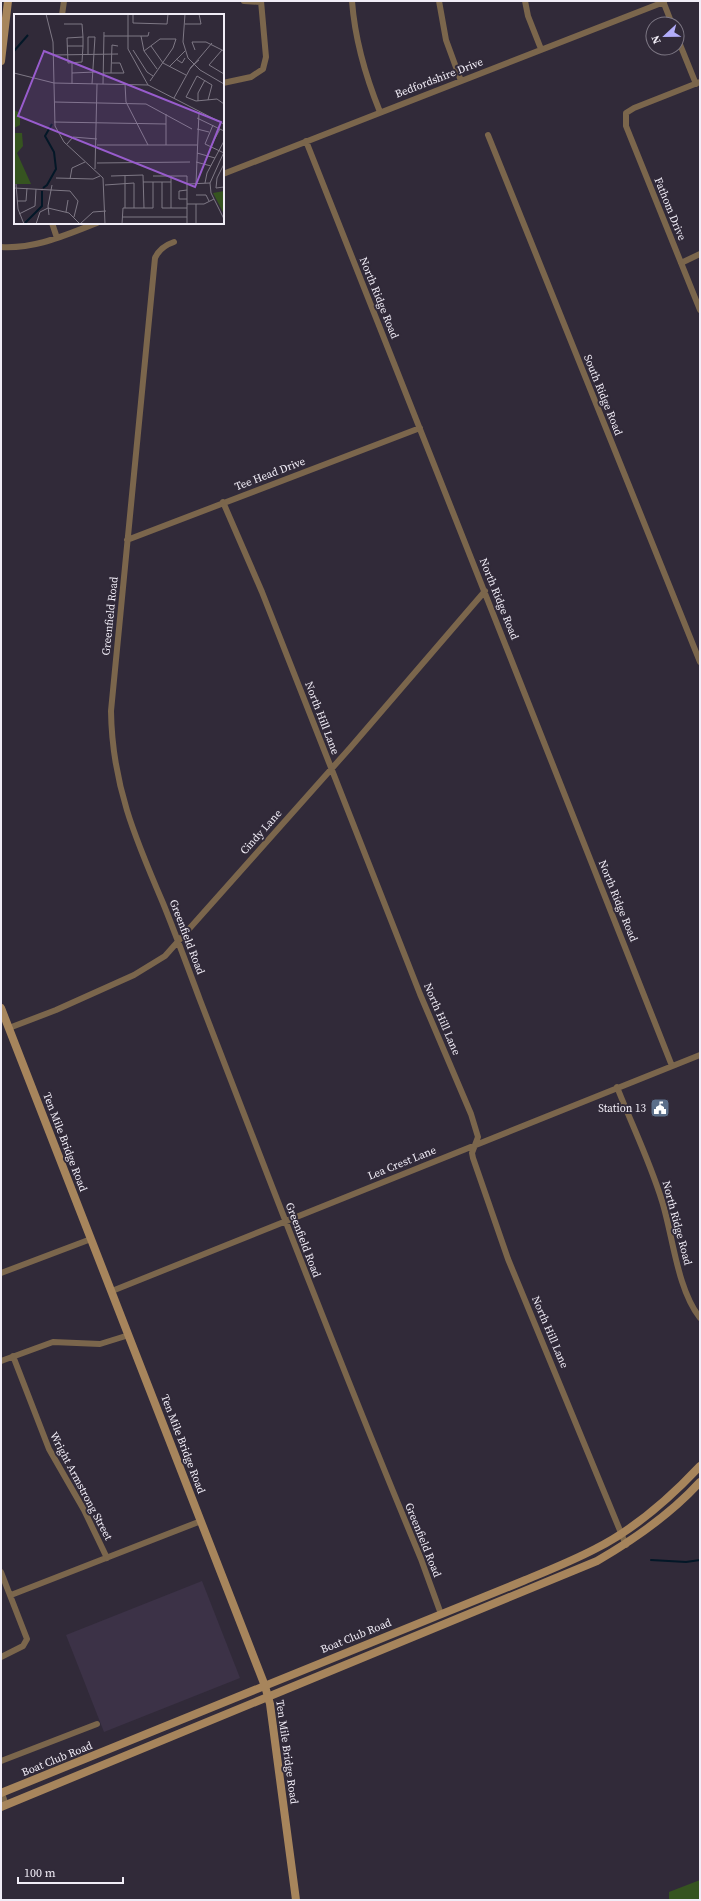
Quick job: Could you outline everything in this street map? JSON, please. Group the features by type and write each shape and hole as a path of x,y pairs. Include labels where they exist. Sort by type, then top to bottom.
{"main road":[{"path":"1,61 8,1"},
{"name":"Ten Mile Bridge Road","path":"1,1008 265,1686 268,1696 296,1900"},
{"name":"Boat Club Road","path":"1,1793 551,1569 596,1549 622,1534 661,1504 700,1466"},
{"name":"Boat Club Road","path":"4,1806 268,1696 532,1590 597,1562 626,1545 660,1520 700,1482"}],"street":[{"path":"62,14 64,1"},
{"path":"224,83 251,76 263,69 266,58 261,2 244,1"},
{"path":"352,1 355,36 361,61 380,112"},
{"path":"438,1 446,40 461,81"},
{"path":"525,1 528,16 541,49"},
{"path":"663,2 669,16"},
{"name":"Bedfordshire Drive","path":"224,174 663,2"},
{"path":"685,54 698,83"},
{"name":"Fathom Drive","path":"698,83 626,113 626,126 700,310"},
{"name":"South Ridge Road","path":"488,135 700,662"},
{"name":"North Ridge Road","path":"306,141 672,1066"},
{"path":"52,224 57,238"},
{"path":"1,247 31,246 93,224"},
{"name":"Greenfield Road","path":"174,242 164,246 157,253 155,258 111,712 114,763 128,816 150,875 178,942 284,1221 421,1559 440,1614"},
{"path":"681,263 700,254"},
{"name":"Tee Head Drive","path":"127,540 223,502 420,428"},
{"name":"North Hill Lane","path":"223,502 262,592 420,994 471,1114 478,1137 472,1153 473,1158 508,1259 626,1545"},
{"name":"Cindy Lane","path":"9,1028 56,1010 134,975 165,956 331,769 485,591"},
{"name":"Lea Crest Lane","path":"112,1291 700,1055"},
{"name":"North Ridge Road","path":"617,1088 658,1188 686,1293 700,1318"},
{"path":"1,1273 91,1239"},
{"path":"1,1361 52,1342 100,1344 128,1335"},
{"name":"Wright Armstrong Street","path":"13,1356 49,1449 84,1510 106,1558"},
{"path":"11,1595 201,1521"},
{"path":"1,1572 25,1633 26,1643 18,1650 1,1657"},
{"path":"1,1761 97,1724"},
{"path":"1,1793 4,1806"}],"shaded area":[{"path":"202,1581 240,1678 104,1732 66,1635"}],"green space":[{"path":"700,1880 700,1900 669,1900 669,1892"}],"waterway":[{"path":"651,1560 686,1562 700,1560"}],"place":[{"name":"Station 13","path":"660,1108"}]}
